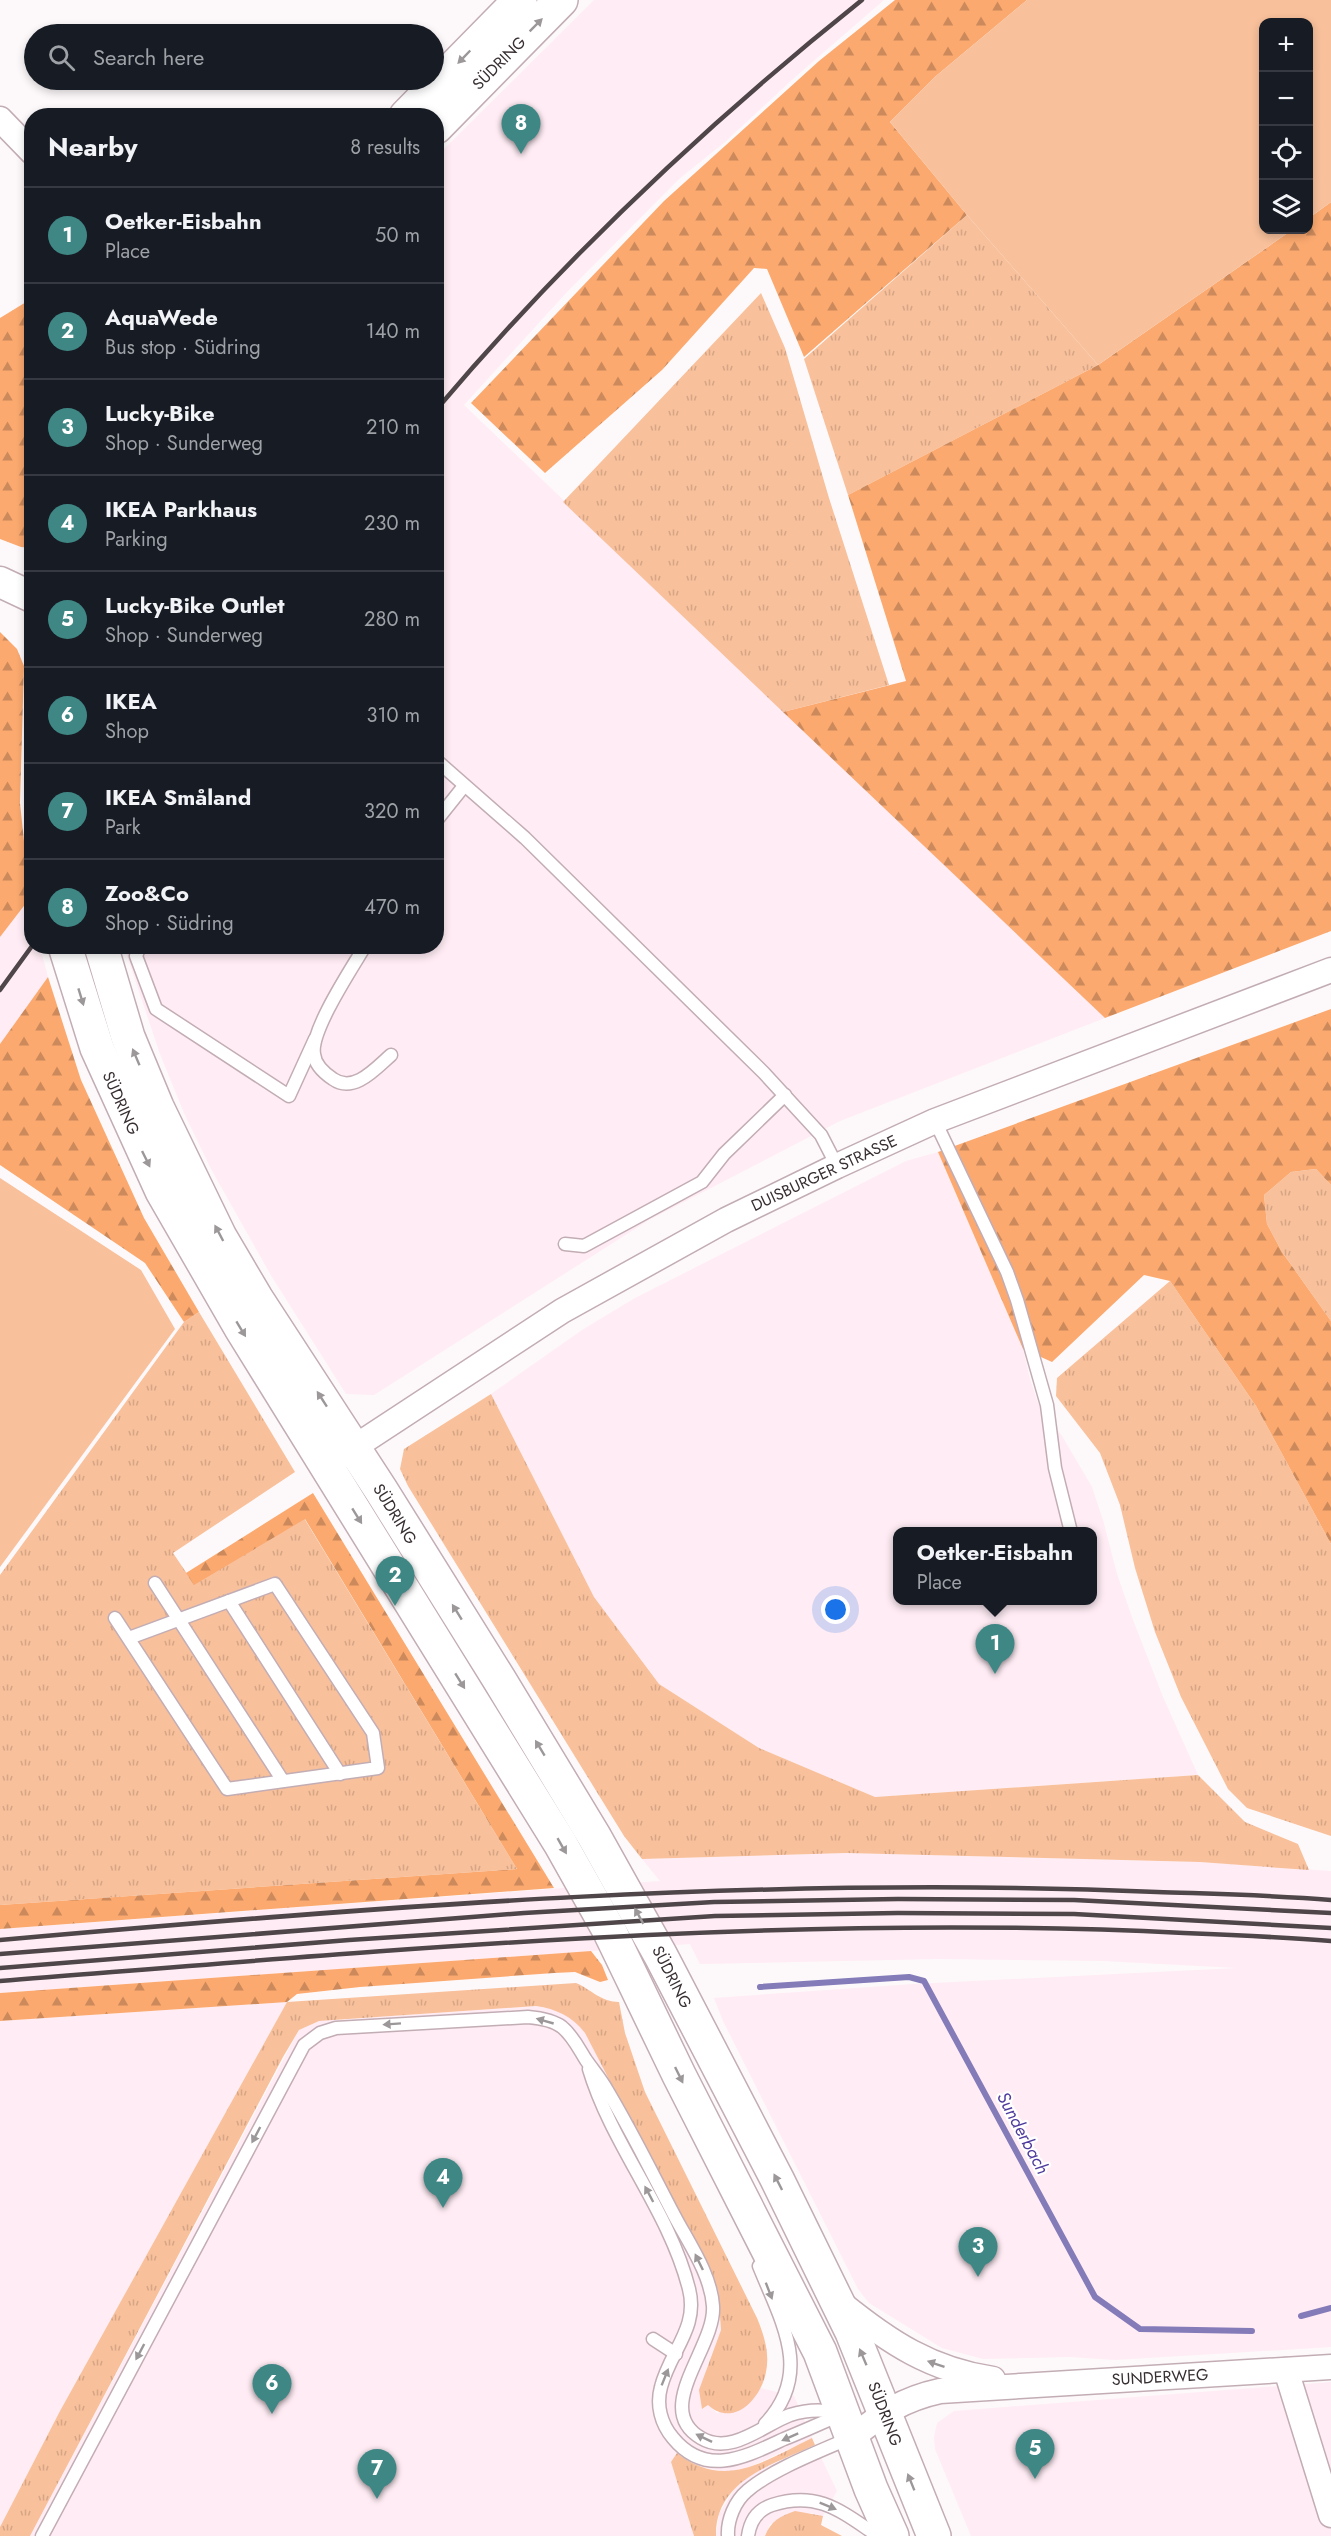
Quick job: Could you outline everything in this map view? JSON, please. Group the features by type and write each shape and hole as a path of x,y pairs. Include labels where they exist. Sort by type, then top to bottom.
{"main road":[{"name":"SÜDRING","path":"444,77 520,0"},
{"name":"SÜDRING","path":"444,119 561,0"},
{"name":"SÜDRING","path":"414,108 432,90"},
{"name":"SÜDRING","path":"68,954 97,1048 162,1191 240,1328 560,1843 610,1932 820,2352 871,2488 892,2536"},
{"name":"SÜDRING","path":"103,954 136,1057 157,1107 220,1237 256,1298 354,1448 594,1836 661,1956 777,2179 865,2361 934,2536"}],"street":[{"path":"0,119 24,144"},
{"path":"0,582 24,593"},
{"name":"DUISBURGER STRASSE","path":"354,1448 573,1305 726,1220 935,1121 1331,970"},
{"path":"326,1466 354,1448"},
{"name":"SUNDERWEG","path":"835,2299 880,2335 926,2361 979,2376 1034,2385"},
{"name":"SUNDERWEG","path":"848,2426 915,2398 940,2391 1331,2367"},
{"path":"1286,2370 1331,2515"}],"lane":[{"path":"444,767 525,838 785,1095 821,1135 837,1166"},
{"path":"444,811 464,786"},
{"path":"137,954 156,1009 289,1096 327,1013 360,954"},
{"path":"315,1039 314,1054 319,1067 334,1081 343,1084 355,1083 366,1077 391,1055"},
{"path":"565,1244 584,1246 702,1182 724,1154 785,1095"},
{"path":"935,1121 1007,1272 1017,1300 1047,1405 1055,1467 1070,1527"},
{"path":"155,1583 283,1782"},
{"path":"115,1618 226,1789 378,1768 373,1733 276,1584 129,1638"},
{"path":"229,1601 340,1774"},
{"path":"42,2536 303,2045 320,2033 336,2028 528,2017 547,2020 562,2027 607,2089 694,2253 712,2294 714,2309 711,2326 684,2391 681,2404 687,2425 701,2439 727,2443 789,2415 807,2411 825,2410 848,2426"},
{"path":"586,2060 597,2096 666,2228 683,2266 692,2303 686,2336 662,2385 659,2399 661,2417 668,2432 680,2446 702,2459 716,2462 730,2461 848,2426"},
{"path":"702,2119 787,2336 791,2354 791,2371 783,2399 777,2411 759,2430"},
{"path":"653,2339 676,2354"},
{"path":"728,2536 730,2518 736,2504 747,2491 848,2426"},
{"path":"748,2536 749,2524 757,2514 768,2506 793,2498 812,2499 841,2511 878,2536"}],"shaded area":[{"path":"594,0 884,0 725,142 679,179 567,292 464,405 1105,1018 840,1121 649,1220 374,1395 346,1394 272,1277 211,1169 184,1113 160,1054 126,954 444,954 444,149"},
{"path":"24,906 24,954 42,954 48,977 0,1044 0,937"},
{"path":"938,1152 1023,1349 1038,1403 1062,1436 1092,1487 1133,1620 1163,1697 1198,1775 875,1797 759,1748 659,1684 594,1597 491,1394 582,1330 635,1298 906,1161"},
{"path":"846,1853 1200,1862 1331,1871 1331,2347 1115,2360 1071,2357 983,2359 942,2348 869,2303 858,2289 723,2021 714,1998 913,1984 1237,1968 1103,1961 938,1959 700,1964 690,1944 0,1993 0,1929 660,1881 642,1859"},
{"path":"287,2002 60,2411 0,2527 0,2021"},
{"path":"536,2006 565,2014 585,2033 718,2290 721,2330 706,2369 703,2409 708,2405 717,2413 750,2402 760,2388 794,2396 812,2438 750,2467 728,2472 702,2468 678,2454 671,2462 694,2536 30,2536 299,2030 319,2021"},
{"path":"1331,2382 1331,2536 971,2536 935,2449 934,2437 937,2423 954,2411"},
{"path":"815,2445 837,2491 823,2516 810,2513 770,2524 765,2536 716,2536 719,2514 735,2488 753,2473"}],"green space":[{"path":"895,0 1027,0 936,76 890,122 967,215 804,357 767,269 754,268 662,370 545,473 471,403 664,201 819,61"},
{"path":"1027,0 1331,0 1331,202 1313,215 1313,18 1259,18 1259,234 1286,234 1098,365 967,215 890,122 936,76"},
{"path":"1331,202 1331,931 1105,1018 783,712 906,681 848,495 1098,365 1286,234 1313,234 1313,215"},
{"path":"967,215 1098,365 848,495 804,359"},
{"path":"761,293 785,348 829,498 889,685 783,712 563,502"},
{"path":"24,303 24,547 0,539 0,318"},
{"path":"0,632 17,649 24,666 20,803 24,841 24,906 0,937"},
{"path":"48,977 81,1080 144,1218 199,1312 184,1322 145,1263 0,1165 0,1044"},
{"path":"1331,1009 1331,1185 1316,1169 1291,1172 1264,1195 1267,1224 1282,1252 1331,1321 1331,1544 1256,1406 1170,1281 1144,1275 1052,1362 1023,1349 938,1152"},
{"path":"1316,1169 1331,1185 1331,1321 1282,1252 1267,1224 1264,1195 1291,1172"},
{"path":"0,1178 141,1270 175,1329 0,1567"},
{"path":"1170,1281 1256,1406 1331,1544 1331,1836 1247,1808 1228,1789 1181,1697 1155,1632 1135,1568 1120,1505 1100,1453 1056,1396 1057,1378"},
{"path":"199,1312 295,1472 173,1553 194,1584 304,1518 517,1869 0,1905 0,1575 184,1322"},
{"path":"491,1394 594,1597 659,1684 759,1748 875,1797 1198,1775 1245,1822 1298,1844 1309,1870 1200,1862 846,1853 642,1859 624,1836 408,1486 400,1469 404,1449"},
{"path":"313,1493 554,1888 0,1929 0,1905 517,1869 305,1519 194,1585 186,1573"},
{"path":"591,1951 602,1965 608,1980 600,1982 575,1972 554,1973 360,1987 297,1994 287,2002 0,2021 0,1993"},
{"path":"576,1983 602,1998 619,2002 625,2033 645,2092 757,2318 766,2344 767,2365 763,2382 752,2400 736,2412 717,2411 708,2405 702,2409 699,2390 721,2330 718,2290 585,2033 575,2022 557,2011 536,2006 319,2021 299,2030 283,2057 30,2536 0,2536 0,2527 60,2411 287,2002"},
{"path":"812,2438 815,2445 765,2467 736,2488 725,2501 718,2517 716,2536 694,2536 671,2462 677,2453 695,2464 712,2470 729,2471 762,2462"},
{"path":"795,2511 823,2516 821,2525 842,2536 765,2536 770,2526 777,2520"}],"waterway":[{"name":"Sunderbach","path":"760,1987 909,1977 924,1981 1095,2297 1140,2329 1252,2331"},
{"name":"Sunderbach","path":"1301,2316 1331,2308"}],"railway":[{"path":"444,401 484,354 639,194 749,94 862,0"},
{"path":"0,990 26,954"},
{"path":"0,1940 433,1905 723,1891 1012,1888 1331,1900"},
{"path":"0,1954 524,1913 714,1902 898,1899 1074,1900 1331,1913"},
{"path":"0,1968 349,1940 715,1916 898,1913 1074,1914 1331,1928"},
{"path":"0,1981 443,1947 739,1931 1036,1928 1331,1941"}],"place":[{"name":"Zoo&Co","path":"521,154"},
{"name":"AquaWede","path":"395,1606"},
{"name":"Oetker-Eisbahn","path":"995,1674"},
{"name":"IKEA Parkhaus","path":"443,2208"},
{"name":"Lucky-Bike","path":"978,2277"},
{"name":"IKEA","path":"272,2414"},
{"name":"Lucky-Bike Outlet","path":"1035,2479"},
{"name":"IKEA Småland","path":"377,2499"}]}
